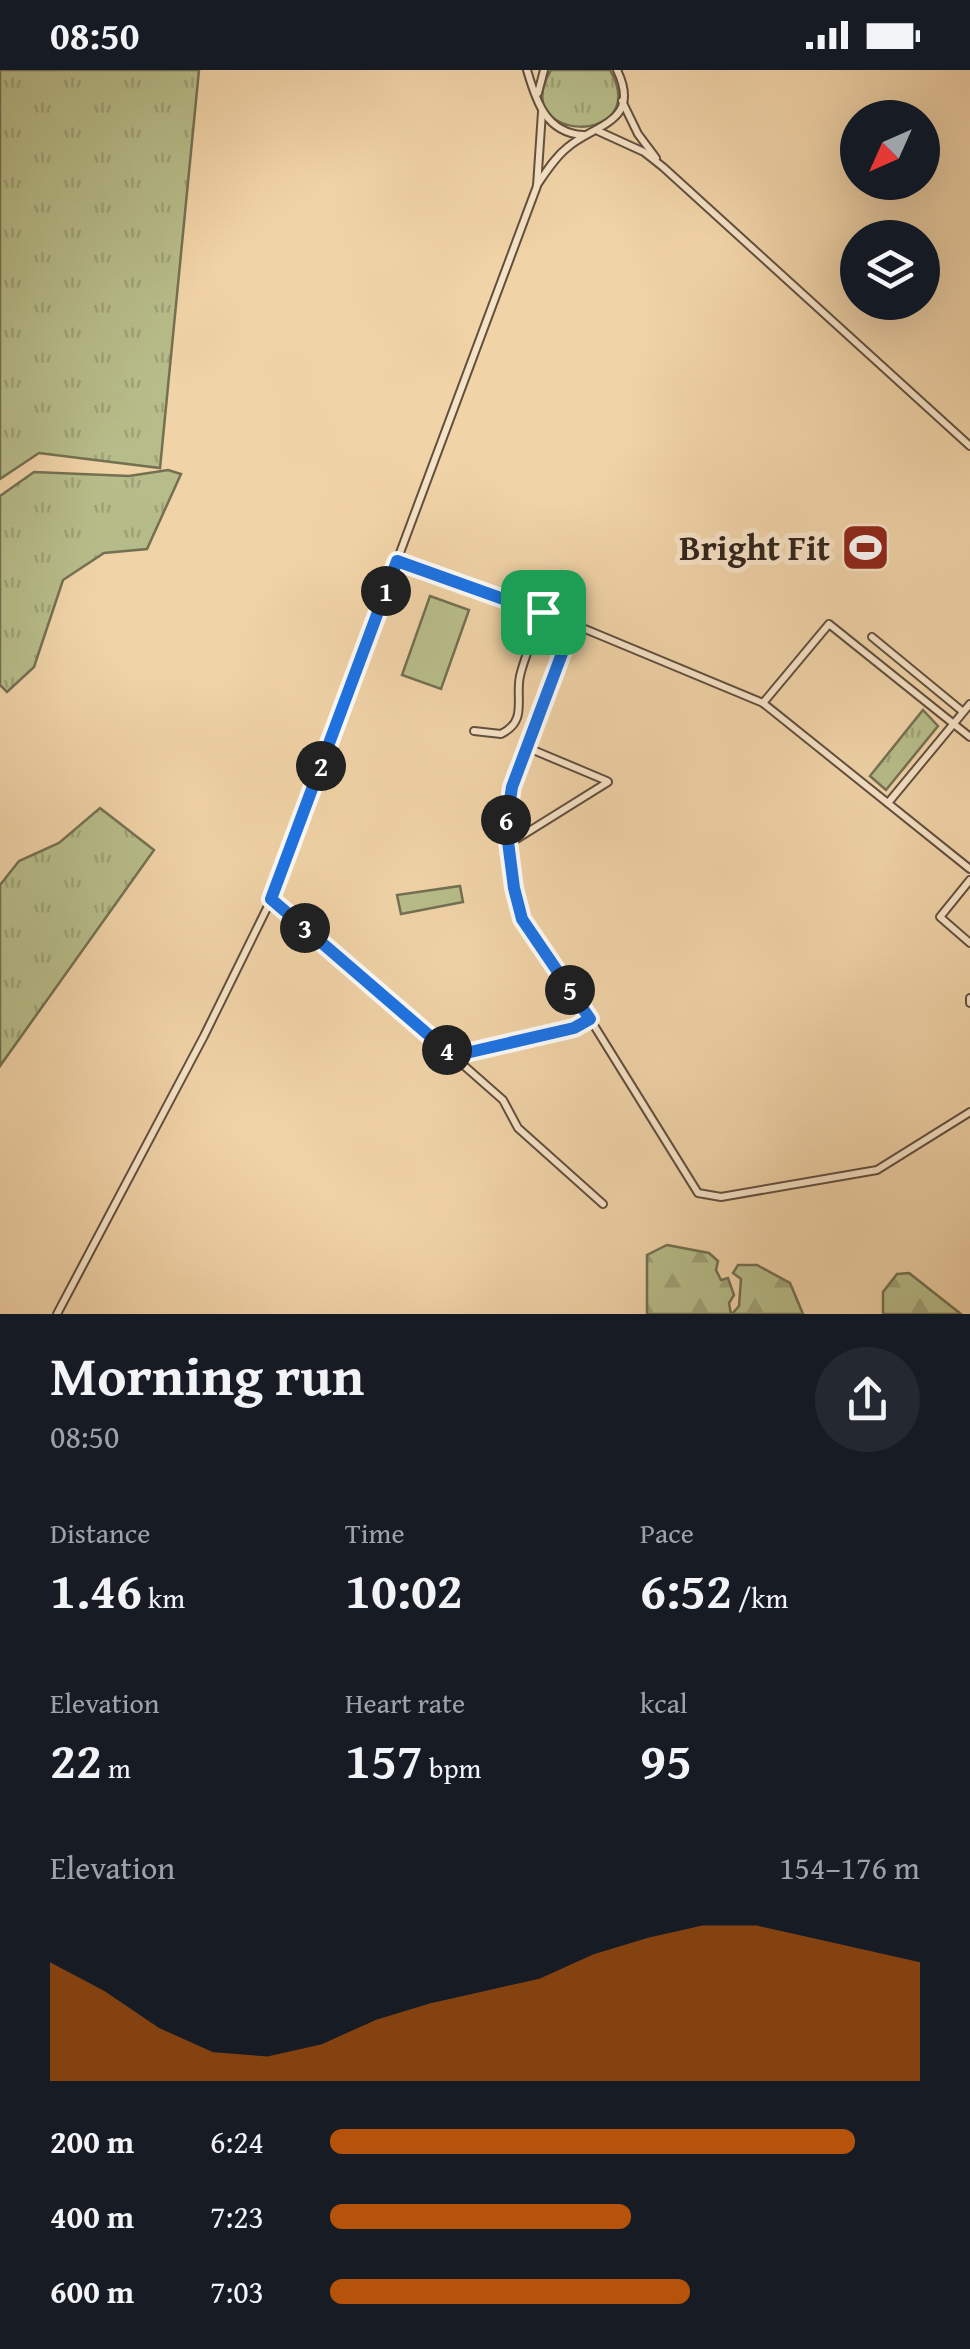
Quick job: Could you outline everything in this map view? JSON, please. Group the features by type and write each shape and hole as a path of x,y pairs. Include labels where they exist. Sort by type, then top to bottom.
{"street":[{"path":"56,1314 204,1036 271,899 536,186 542,112 527,70"},
{"path":"538,100 544,70"},
{"path":"536,186 564,150 614,119 622,101 622,82 617,70"},
{"path":"622,82 630,70"},
{"path":"622,101 638,134 663,167"},
{"path":"542,112 560,130 585,135"},
{"path":"598,131 644,152 663,167 970,446"},
{"path":"397,561 543,612 763,703 970,869"},
{"path":"474,731 502,734 512,728 521,712 519,679 543,612"},
{"path":"573,624 506,811 507,845 522,919 590,1019 698,1193 721,1197 878,1170 970,1112"},
{"path":"763,703 829,624 970,737"},
{"path":"872,637 963,713"},
{"path":"888,803 970,704"},
{"path":"507,845 608,782 526,747"},
{"path":"970,880 940,917 970,943"},
{"path":"271,899 502,1100 518,1128 603,1204"},
{"path":"453,1056 574,1028 590,1019"}],"green space":[{"path":"0,70 199,70 160,468 39,453 0,479"},
{"path":"551,70 610,70 618,95 613,113 599,123 580,127 561,123 547,112 542,94"},
{"path":"168,470 181,474 147,549 104,553 63,580 34,667 7,692 0,685 0,496 34,472 129,476"},
{"path":"430,596 469,610 441,689 402,675"},
{"path":"923,710 938,726 886,790 870,776"},
{"path":"100,808 154,850 0,1066 0,885 19,861 59,843"},
{"path":"460,886 463,902 401,914 397,895"},
{"path":"667,1245 709,1253 718,1261 716,1270 721,1280 728,1278 734,1295 729,1303 731,1314 647,1314 647,1255"},
{"path":"738,1265 757,1265 790,1283 803,1314 732,1314 739,1306 741,1279 733,1273"},
{"path":"909,1273 961,1314 883,1314 883,1292 897,1274"}],"place":[{"name":"Bright Fit","path":"865,548"}],"route":[{"path":"397,561 525,609 543,612 573,624 512,787 506,811 507,845 522,919 590,1019 574,1028 453,1056 271,899 397,561"}]}
